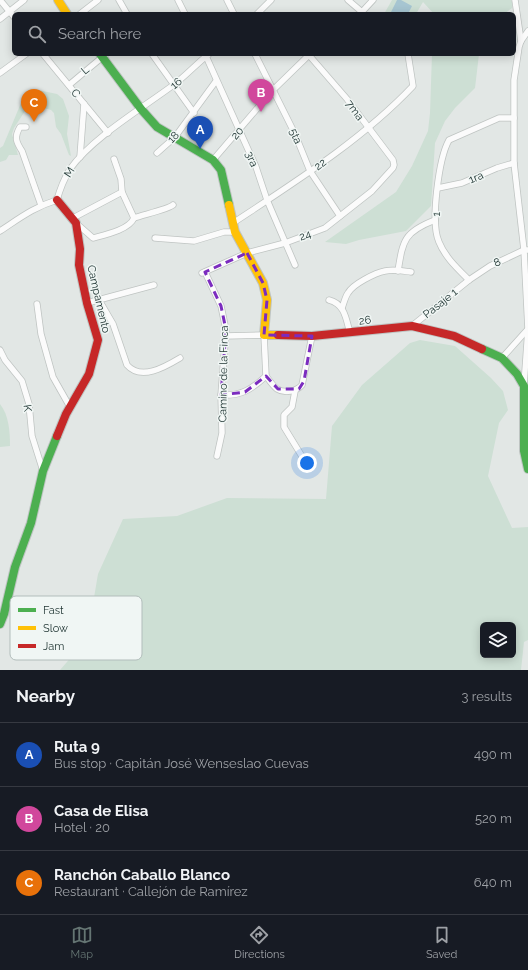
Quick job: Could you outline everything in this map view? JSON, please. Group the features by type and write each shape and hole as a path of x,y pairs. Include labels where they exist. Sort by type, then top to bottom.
{"street":[{"path":"0,0 12,14"},
{"path":"0,19 24,0"},
{"path":"83,12 98,0"},
{"path":"119,0 126,12"},
{"path":"178,0 184,12"},
{"path":"227,0 233,12"},
{"path":"258,12 271,0"},
{"path":"348,0 360,12"},
{"path":"362,12 373,0"},
{"path":"516,0 521,41"},
{"path":"58,1 66,12"},
{"path":"528,31 521,41 515,65 514,118 514,163 526,250 528,329 523,418 524,451 528,469"},
{"path":"0,73 23,56"},
{"name":"C","path":"45,56 108,133"},
{"name":"L","path":"69,85 102,56"},
{"path":"104,56 141,109 157,127 213,160 221,170 235,232 263,283 267,300 264,335 266,376 278,389 284,391 295,391"},
{"path":"153,56 194,113"},
{"name":"16","path":"141,109 174,85 205,56"},
{"name":"3ra","path":"206,56 216,81 256,168 267,200 295,264"},
{"name":"5ta","path":"256,56 295,134 310,171 340,216"},
{"name":"20","path":"213,160 273,90 307,56"},
{"name":"7ma","path":"311,56 347,99 393,160 394,165 392,170"},
{"name":"22","path":"233,223 310,171 368,128 403,97 413,86 408,56"},
{"name":"18","path":"157,153 175,138 216,81"},
{"path":"80,156 84,104"},
{"name":"M","path":"57,200 61,185 80,156 141,109"},
{"name":"1","path":"469,280 454,265 441,246 436,233 435,220 442,158 449,140 499,118 514,118"},
{"path":"26,127 20,128 16,133 17,144 22,151 41,205"},
{"path":"114,159 121,179 122,192 134,218"},
{"name":"1ra","path":"438,188 462,183 497,168 514,163"},
{"name":"24","path":"204,272 247,253 285,243 325,228 372,191 392,170"},
{"path":"75,221 122,192"},
{"path":"0,231 20,216 41,205 57,200 75,221 93,238 111,234 131,224 134,218 169,208 172,205"},
{"path":"398,271 403,246 408,235 419,227 435,220"},
{"name":"Campamento","path":"0,624 4,614 15,566 31,523 43,471 70,407 89,374 98,340 87,303 80,265 80,249 75,221"},
{"path":"155,238 194,241 224,232 235,232"},
{"name":"8","path":"469,280 490,266 526,250"},
{"path":"342,308 347,294 357,284 385,271 411,272"},
{"name":"Camino de la Finca","path":"204,272 221,306 226,330 220,395 222,433 217,456"},
{"name":"Pasaje 1","path":"412,326 469,280"},
{"path":"87,303 154,285"},
{"path":"99,300 113,324 127,365 132,370 140,373 146,372 169,364 180,358"},
{"path":"329,300 336,302 342,308 350,333"},
{"path":"37,304 41,334 53,377 70,407"},
{"name":"26","path":"225,336 312,336 412,326 454,336 502,358"},
{"path":"524,386 517,374 502,358 528,329"},
{"path":"303,458 284,427 284,415 292,407 295,391 304,381 312,336"},
{"name":"K","path":"0,350 5,360 22,380 29,404 32,436 43,471"},
{"path":"220,395 232,395 245,392 256,386 266,376"}],"highlighted area":[{"path":"247,253 263,283 267,300 264,335 312,336 304,381 299,389 278,389 266,376 245,392 221,395 226,330 221,306 205,272"}],"green space":[{"path":"392,0 511,0 512,2 512,8 507,12 432,12 423,2 417,12 385,12"},
{"path":"432,56 479,56 475,88 455,108 445,121 435,143 431,206 406,231 346,244 325,242 396,192 412,166 428,131"},
{"path":"38,90 57,94 63,99 69,116 67,134 71,156 69,155 61,134 56,127 54,113 51,110 40,107 25,111 14,128 12,134 18,155 9,155 6,160 0,162 0,148 3,146 21,103 34,98"},
{"path":"420,340 455,346 491,378 503,391 508,410 499,423 488,476 512,528 528,527 528,640 524,642 521,670 60,670 69,660 142,660 142,596 94,596 98,574 123,519 177,516 227,498 326,499 332,426 362,385 410,343"},
{"path":"0,404 7,418 10,446 0,447"}],"water":[{"path":"397,0 401,0 412,6 409,12 391,12"}],"traffic: fast":[{"path":"101,56 141,109 157,127 213,160 221,170 229,205"},
{"path":"482,349 502,358 517,374 524,386 524,451 528,469"},
{"path":"0,624 4,614 15,567 31,523 43,471 57,436"}],"traffic: slow":[{"path":"58,0 66,12"},
{"path":"229,205 235,232 263,283 267,300 264,335 278,335"}],"traffic: jam":[{"path":"57,200 76,223 80,249 79,265 87,303 98,340 89,374 66,414 57,436"},
{"path":"278,335 312,336 412,326 454,336 482,349"}],"place":[{"name":"Casa de Elisa","path":"261,112"},
{"name":"Ranchón Caballo Blanco","path":"34,122"},
{"name":"Ruta 9","path":"200,149"}]}
